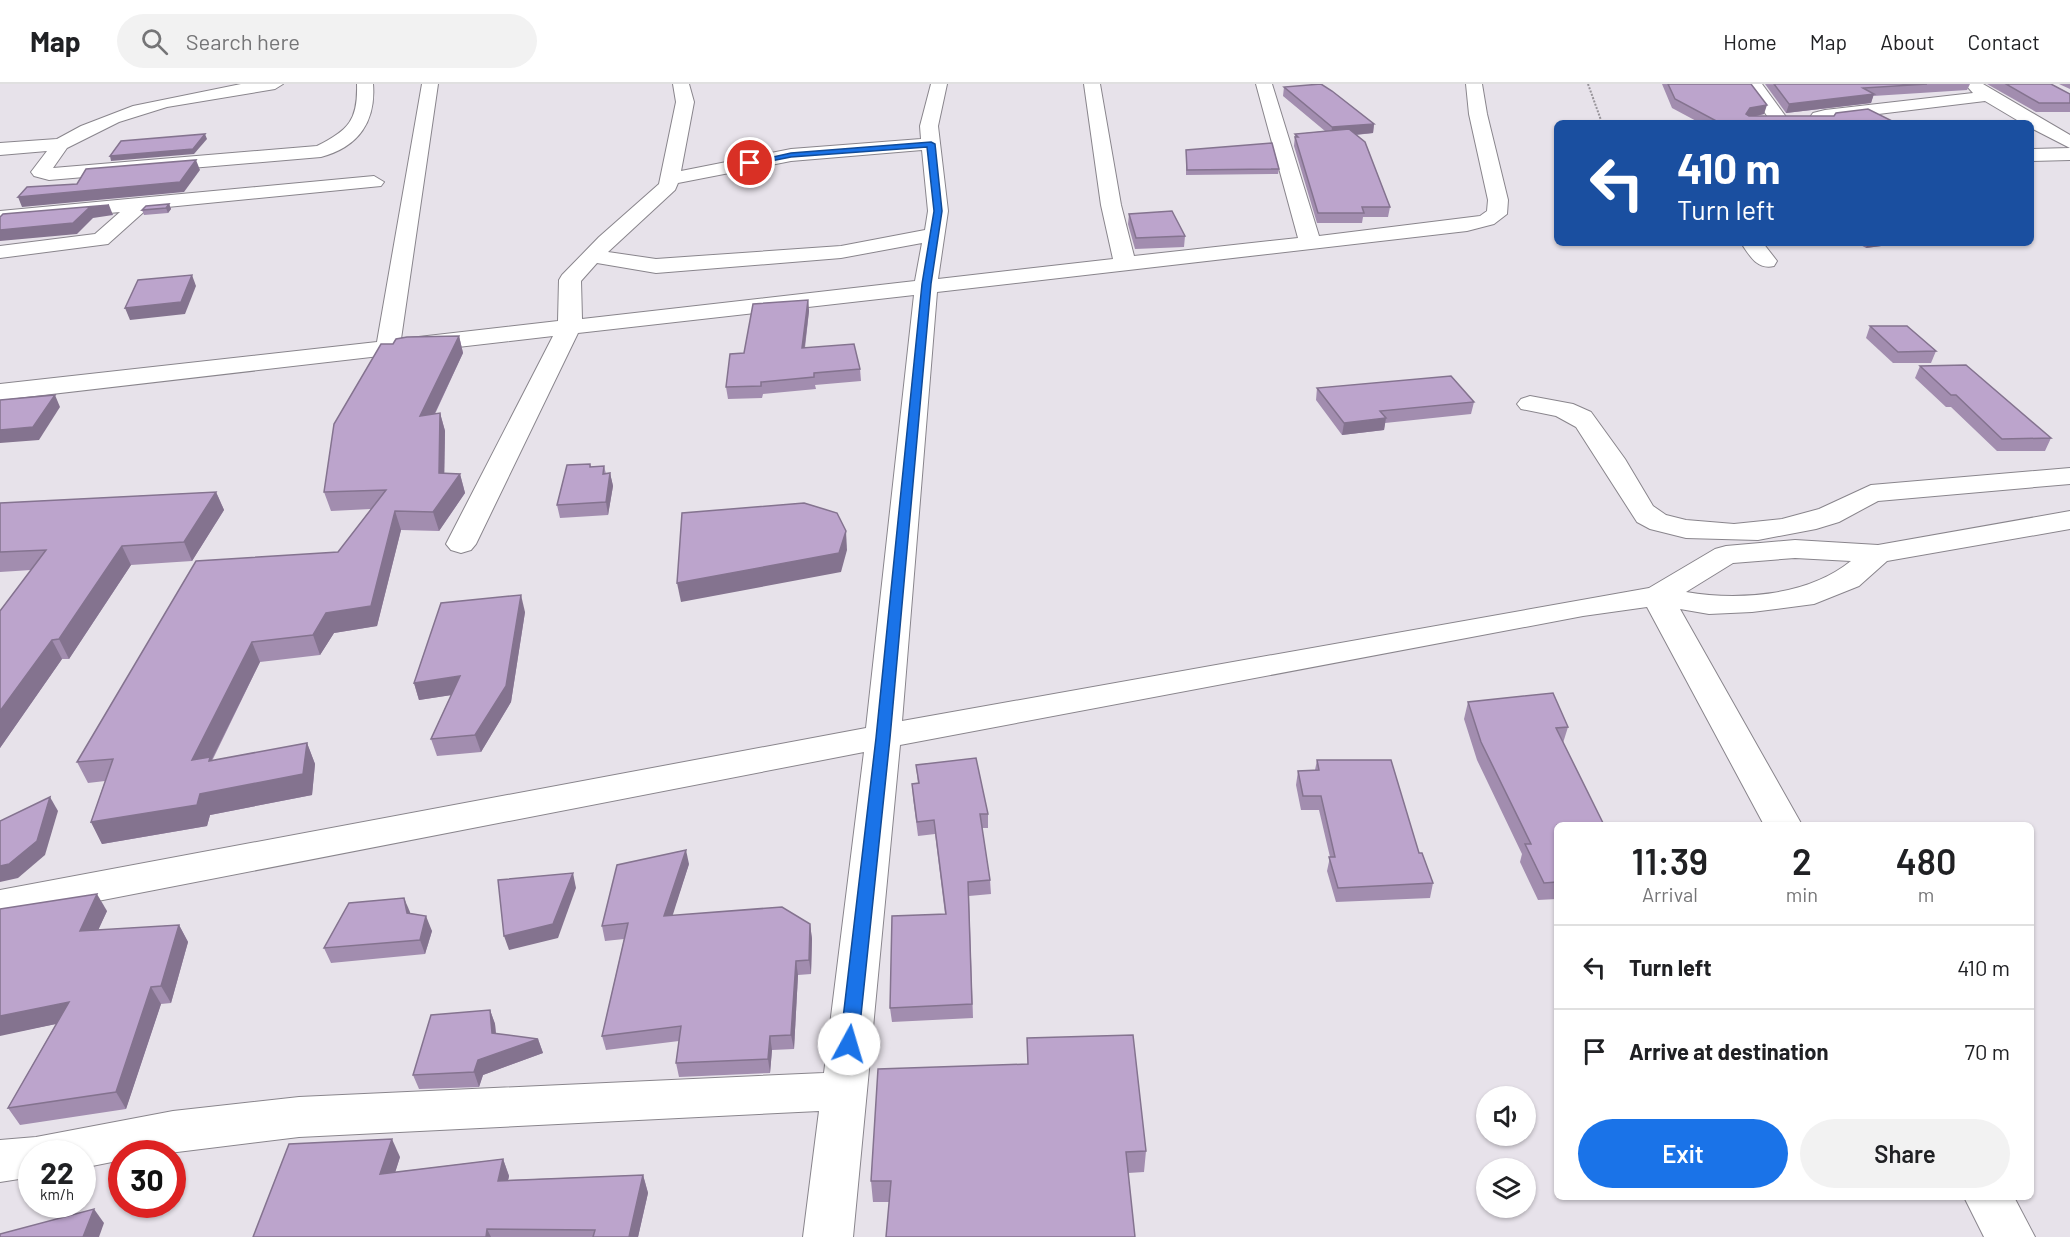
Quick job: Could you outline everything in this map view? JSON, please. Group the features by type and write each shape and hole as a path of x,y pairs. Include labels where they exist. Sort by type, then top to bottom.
{"street":[{"path":"168,101 177,95 180,84"},
{"path":"275,84 168,101 130,111 91,126 61,144 41,172 321,151 347,138 360,123 367,106 365,84"},
{"path":"388,348 404,236 415,181 420,135 430,84"},
{"path":"461,544 570,325 570,280 592,256 668,186 685,102 681,84"},
{"path":"828,1237 883,738 926,284 938,211 929,126 939,84"},
{"path":"1092,84 1111,205 1125,264"},
{"path":"1264,84 1310,242"},
{"path":"0,392 926,284 1467,225 1495,217 1497,200 1478,114 1474,84"},
{"path":"1753,84 1779,120"},
{"path":"1973,84 1988,96 2030,120"},
{"path":"1820,120 1988,96"},
{"path":"2034,122 2070,143"},
{"path":"0,141 91,126"},
{"path":"0,149 61,144"},
{"path":"669,179 791,155 931,144"},
{"path":"2034,155 2070,154"},
{"path":"0,217 374,182"},
{"path":"0,252 101,240 141,204"},
{"path":"592,256 656,266 841,252 934,234"},
{"path":"1754,246 1766,261"},
{"path":"1530,404 1565,410 1585,419 1627,483 1637,507 1650,519 1704,531 1742,532 1807,523 1853,506 1871,493 2070,476"},
{"path":"1657,596 1726,555 1795,549 1878,554 1969,536 2070,520"},
{"path":"0,905 1454,630 1657,596 1709,605 1752,603 1814,595 1848,579 1878,554"},
{"path":"1657,596 1781,822"},
{"path":"96,1145 160,1133 275,1117 320,1114 386,1115 844,1090"},
{"path":"0,1161 18,1158"},
{"path":"1990,1200 2010,1237"}],"path":[{"path":"1588,84 1601,120"}],"building":[{"path":"1321,84 1374,124 1332,127 1284,87"},
{"path":"1668,84 1751,84 1767,105 1750,108 1746,114 1749,116 1834,116 1836,113 1868,109 1890,120 1714,120 1675,99"},
{"path":"1774,84 1927,84 1863,88 1874,94 1789,104"},
{"path":"2006,84 2051,84 2070,94 2070,103 2039,103"},
{"path":"1349,129 1365,142 1390,207 1362,207 1364,213 1318,213 1295,137 1298,137 1295,134"},
{"path":"205,134 193,149 110,156 121,141"},
{"path":"1272,143 1279,169 1187,170 1186,150"},
{"path":"196,160 180,182 18,197 27,187 77,184 86,169"},
{"path":"169,204 166,208 142,210 146,206"},
{"path":"109,205 89,208 73,223 0,230 0,217 3,214"},
{"path":"1172,211 1185,236 1136,238 1129,214"},
{"path":"192,275 181,302 125,308 138,280"},
{"path":"808,300 802,348 854,344 860,369 814,373 814,377 761,382 761,386 726,387 730,354 744,353 753,304"},
{"path":"1870,326 1907,326 1936,351 1898,352"},
{"path":"459,336 420,416 440,413 439,473 460,474 433,512 395,511 371,606 326,613 313,635 252,642 192,760 210,757 209,761 307,743 303,774 200,794 197,805 91,822 113,759 77,762 196,561 338,552 386,490 324,492 334,424 381,344 393,344 396,339 407,337"},
{"path":"1966,365 2051,438 2002,439 1956,395 1951,395 1920,366"},
{"path":"1451,376 1474,402 1380,411 1386,418 1344,423 1317,388"},
{"path":"55,395 33,427 0,430 0,400"},
{"path":"590,464 590,467 604,466 603,474 610,473 606,502 557,505 567,465"},
{"path":"216,492 184,542 122,546 59,639 52,640 0,711 0,611 46,550 0,552 0,503"},
{"path":"804,503 837,513 846,531 839,553 677,583 682,513"},
{"path":"521,595 506,686 475,735 431,739 460,676 414,683 441,603"},
{"path":"1553,693 1568,727 1556,728 1603,822 1554,822 1554,882 1544,883 1525,844 1531,844 1481,742 1468,702"},
{"path":"976,758 988,814 980,814 990,880 968,882 972,1004 890,1008 892,916 946,914 934,820 917,822 912,784 919,783 916,765"},
{"path":"1317,760 1391,760 1419,853 1422,853 1433,883 1338,888 1329,857 1335,857 1321,796 1303,796 1298,771 1319,770"},
{"path":"50,797 37,841 9,864 0,866 0,821"},
{"path":"686,850 664,916 782,907 810,924 809,960 796,961 791,1035 770,1036 768,1059 676,1063 681,1026 602,1036 628,923 602,926 617,865"},
{"path":"573,873 553,924 504,936 498,880"},
{"path":"97,894 80,931 179,925 161,986 151,987 116,1092 8,1108 69,1002 0,1016 0,909"},
{"path":"404,898 407,913 426,916 420,940 324,948 349,903"},
{"path":"490,1010 492,1033 538,1039 478,1060 474,1072 413,1075 431,1015"},
{"path":"1133,1035 1146,1151 1126,1152 1135,1237 886,1237 891,1181 871,1181 878,1069 1028,1064 1027,1038"},
{"path":"392,1139 380,1174 503,1159 498,1181 643,1175 629,1237 593,1237 595,1230 487,1229 486,1237 253,1237 289,1144"},
{"path":"60,1218 90,1218 83,1237 0,1237 0,1234"}],"route":[{"path":"750,163 791,155 931,144 938,211 926,284 883,738 849,1044"}]}
